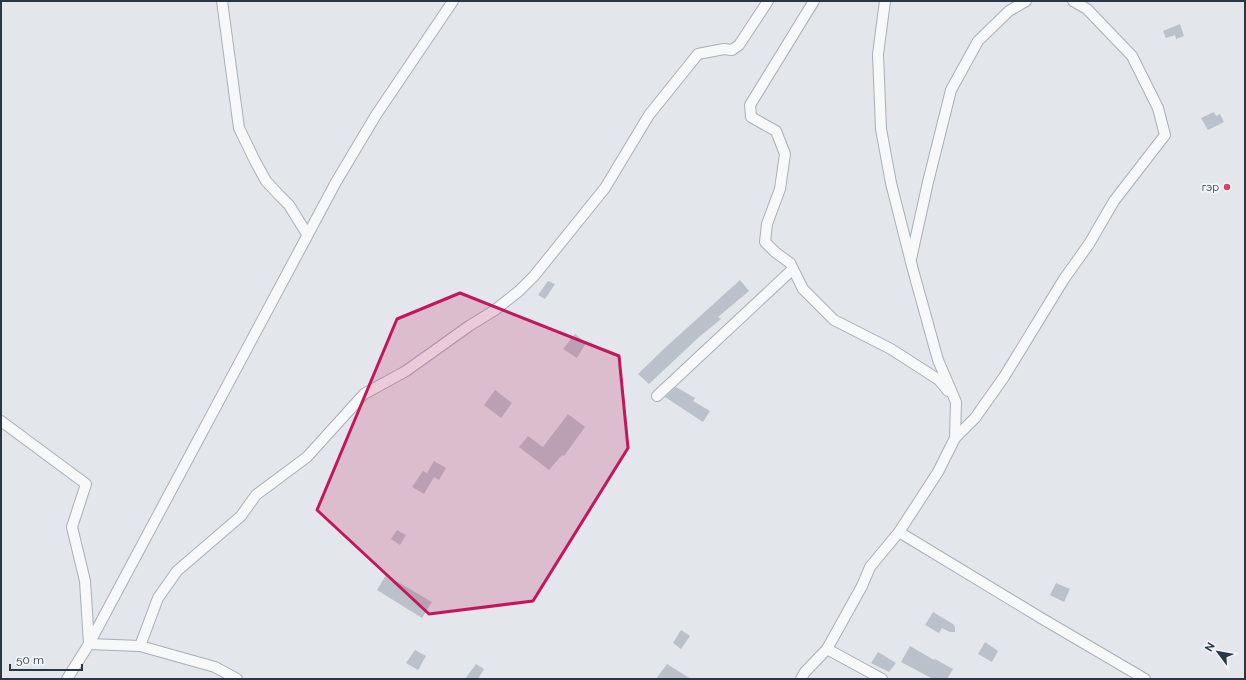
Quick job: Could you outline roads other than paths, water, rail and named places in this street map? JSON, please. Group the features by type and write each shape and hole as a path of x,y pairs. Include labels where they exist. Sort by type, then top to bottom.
{"street":[{"path":"222,1 239,128 266,181 289,205 308,234"},
{"path":"67,679 89,644 336,182 376,115 453,1"},
{"path":"140,646 158,598 177,571 241,516 256,495 307,457 364,394 406,371 469,326 495,310 519,291 534,276 605,188 649,114 698,54 732,50 739,45 768,1"},
{"path":"814,1 750,105 751,117 776,132 785,154 780,189 767,224 765,242 775,252 790,263 803,289 834,320 891,349 939,380 956,402"},
{"path":"885,1 878,54 881,129 892,183 911,261 938,360 956,402 955,438"},
{"path":"911,261 928,182 951,90 978,41 1009,11 1026,1"},
{"path":"801,679 805,672 826,649 862,586 870,567 899,532 938,472 955,438 974,418 1004,377 1064,279 1089,244 1114,201 1165,135 1158,108 1132,56 1087,9 1073,1"},
{"path":"657,396 793,269"},
{"path":"1,421 86,484 72,527 85,581 89,644"},
{"path":"899,532 1145,679"},
{"path":"89,644 140,646 215,667 237,679"},
{"path":"826,649 882,679"}],"place":[{"name":"гэр","path":"1227,187"}]}
